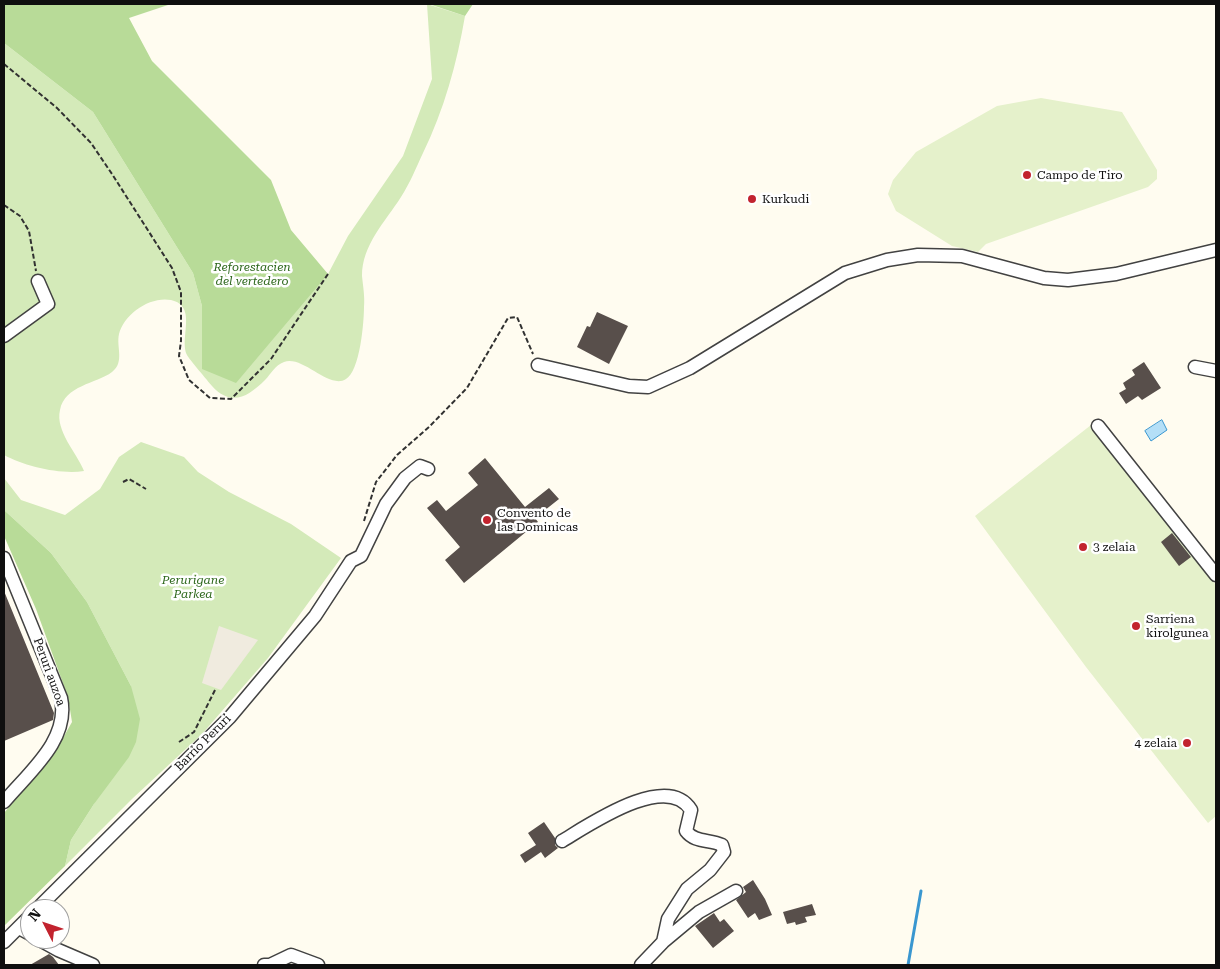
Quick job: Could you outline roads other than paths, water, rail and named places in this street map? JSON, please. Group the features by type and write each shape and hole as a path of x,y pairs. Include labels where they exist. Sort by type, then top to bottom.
{"street":[{"path":"538,365 629,386 648,387 690,368 845,273 887,260 918,254 962,256 1044,278 1068,280 1116,274 1216,250"},
{"path":"4,336 48,304 38,281"},
{"path":"1195,368 1216,371"},
{"path":"1098,426 1216,575"},
{"name":"Barrio Peruri","path":"47,899 230,716 315,616 352,561 361,556 386,504 405,478 420,466 428,469"},
{"name":"Peruri auzoa","path":"4,558 61,698 64,711 60,728 51,748 4,802"},
{"path":"562,841 612,811 644,798 662,796 680,798 687,803 691,810 686,831 690,837 714,841 722,845 724,852 710,870 687,889 668,919 663,942"},
{"path":"641,965 663,942 699,912 736,891"},
{"path":"4,942 20,933"},
{"path":"56,949 93,965"},
{"path":"264,965 270,965 290,955 318,965"}],"water":[{"path":"1162,420 1167,430 1151,441 1145,431"}],"waterway":[{"path":"908,965 921,891"}],"place":[{"name":"Campo de Tiro","path":"1027,175"},
{"name":"Kurkudi","path":"752,199"},
{"name":"Convento de las Dominicas","path":"487,520"},
{"name":"3 zelaia","path":"1083,547"},
{"name":"Sarriena kirolgunea","path":"1136,626"},
{"name":"4 zelaia","path":"1187,743"}],"park label":[{"name":"Reforestacien del vertedero","path":"252,274"},
{"name":"Perurigane Parkea","path":"193,587"}]}
